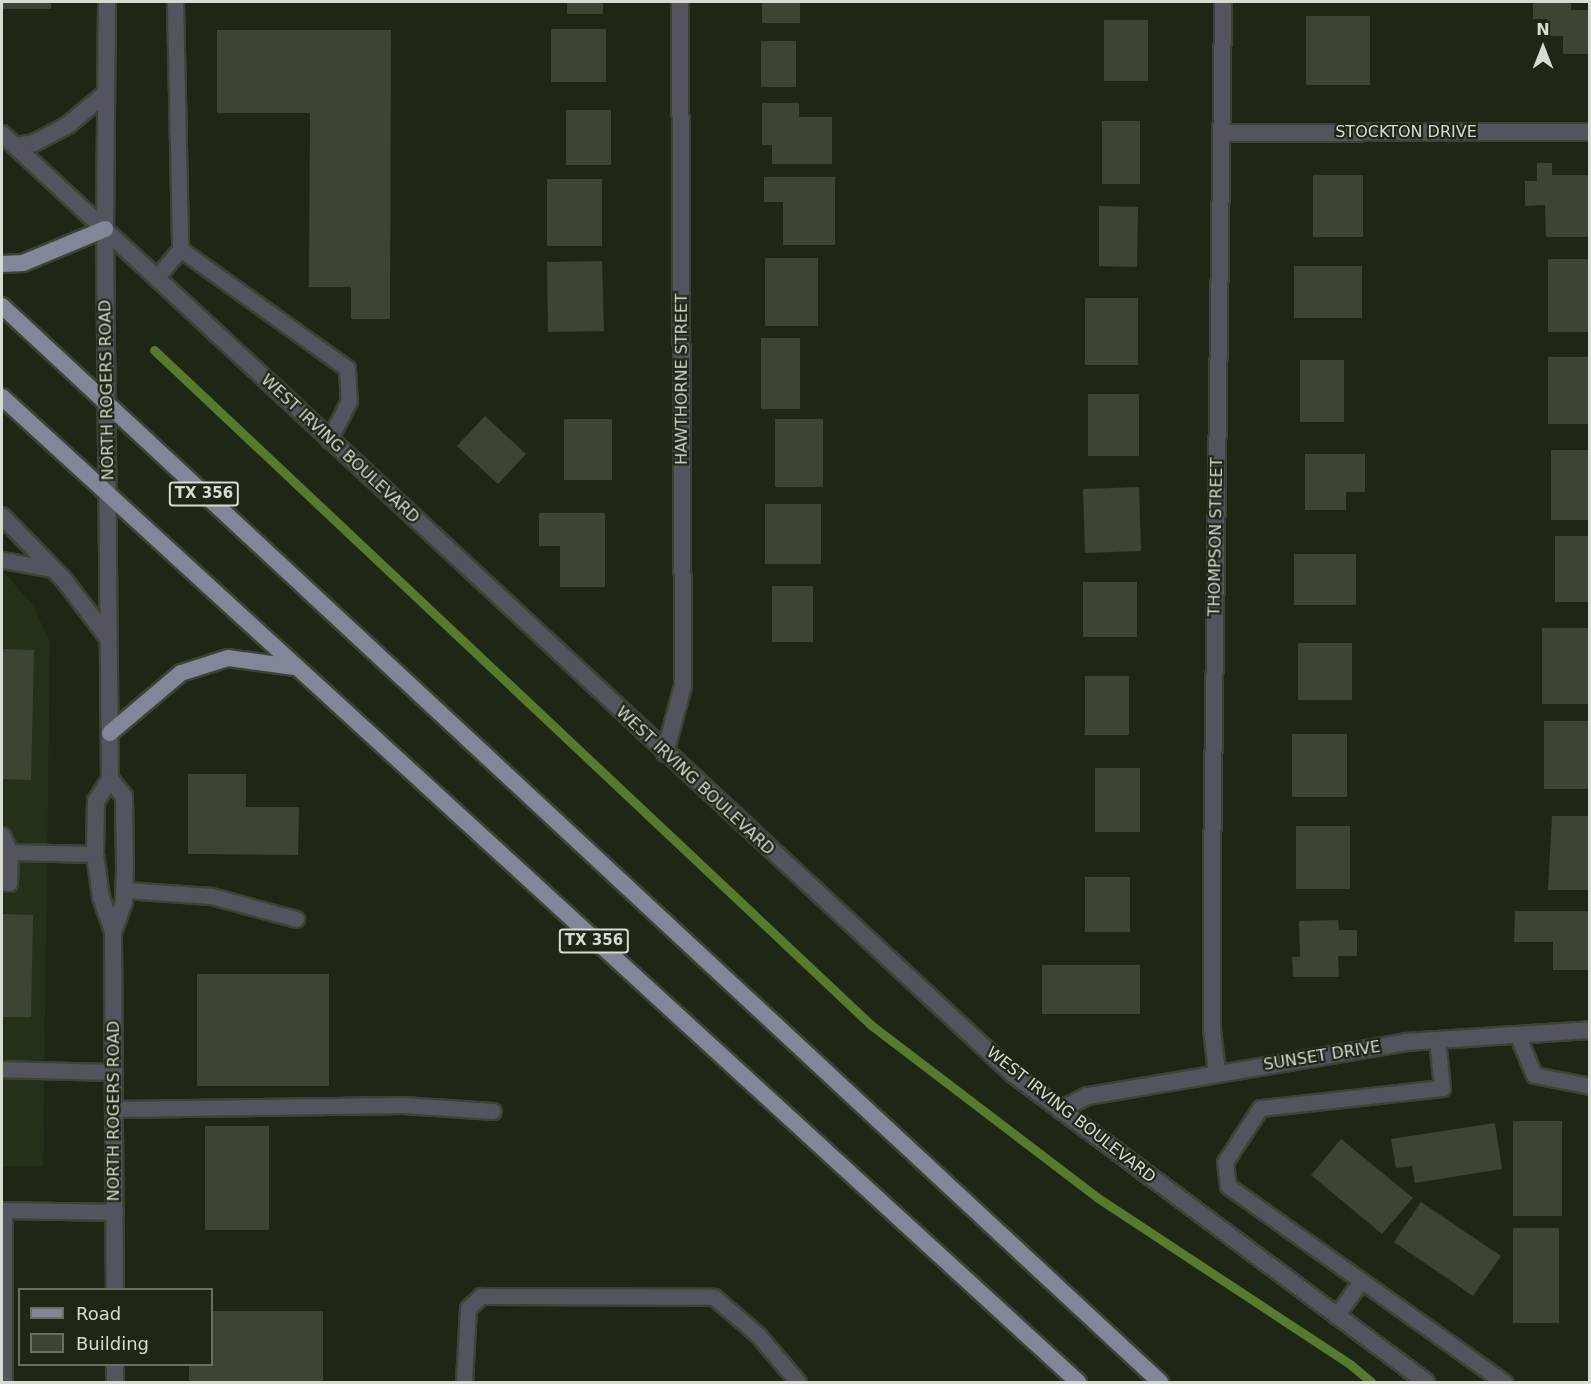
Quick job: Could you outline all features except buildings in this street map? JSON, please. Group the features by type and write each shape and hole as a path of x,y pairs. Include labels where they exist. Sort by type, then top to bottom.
{"main road":[{"path":"2,264 23,263 105,230"},
{"name":"TX 356","path":"2,306 108,408 1160,1383"},
{"name":"TX 356","path":"2,397 109,499 1078,1383"},
{"path":"110,733 182,673 228,658 294,667"}],"street":[{"name":"NORTH ROGERS ROAD","path":"107,2 105,230 110,779 96,801 95,854 101,897 113,932"},
{"name":"HAWTHORNE STREET","path":"664,753 683,686 680,2"},
{"name":"THOMPSON STREET","path":"1217,1073 1212,1029 1212,870 1223,2"},
{"path":"15,146 34,142 69,124 106,93"},
{"name":"STOCKTON DRIVE","path":"1222,133 1590,132"},
{"name":"WEST IRVING BOULEVARD","path":"2,134 664,753 1013,1074 1426,1383"},
{"path":"2,516 53,569 109,639"},
{"name":"NORTH ROGERS ROAD","path":"110,779 124,796 125,890 113,932 115,1288"},
{"name":"SUNSET DRIVE","path":"1060,1110 1088,1096 1217,1073 1437,1039 1590,1030"},
{"path":"115,1366 115,1383"}],"lane":[{"path":"156,278 180,249 175,2"},
{"path":"180,249 347,368 349,401 330,440"},
{"path":"2,560 53,569"},
{"path":"2,835 10,852 9,883 2,882"},
{"path":"10,852 95,854"},
{"path":"125,890 211,896 296,919"},
{"path":"1518,1034 1534,1075 1590,1086"},
{"path":"1437,1039 1442,1088 1260,1108 1225,1162 1228,1186 1504,1383"},
{"path":"2,1069 114,1072"},
{"path":"114,1109 403,1105 493,1111"},
{"path":"4,1383 3,1210 115,1212"},
{"path":"1336,1316 1361,1281"},
{"path":"464,1383 468,1308 481,1296 714,1297 758,1335 798,1383"}],"shaded area":[{"path":"2,570 32,604 50,642 43,1166 2,1166"}],"waterway":[{"path":"154,350 871,1025 1098,1198 1351,1365 1371,1382"}]}
